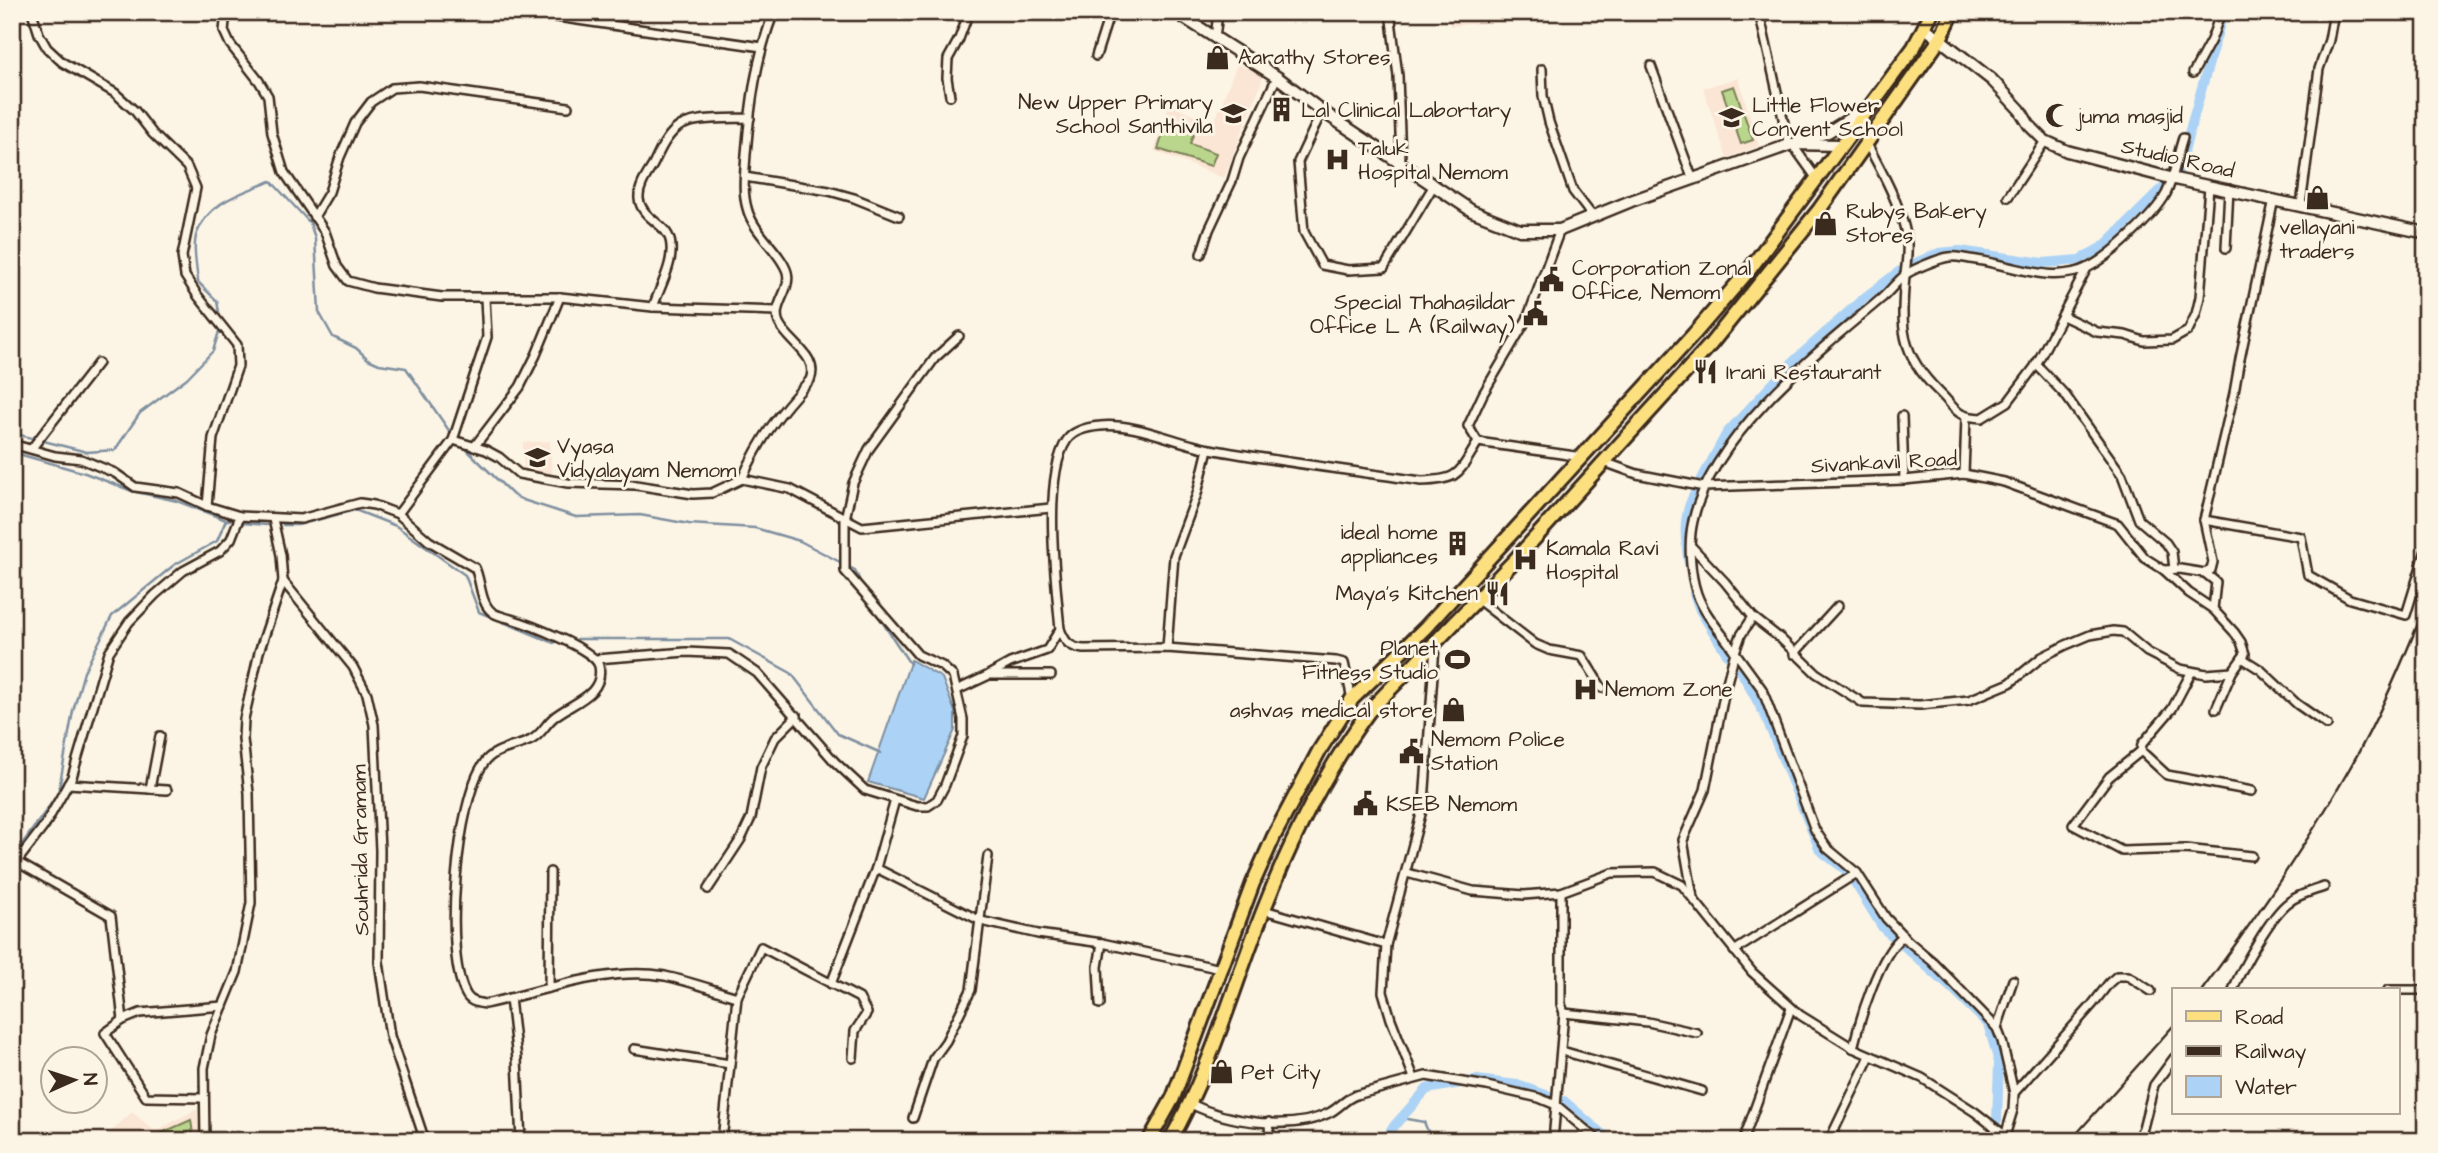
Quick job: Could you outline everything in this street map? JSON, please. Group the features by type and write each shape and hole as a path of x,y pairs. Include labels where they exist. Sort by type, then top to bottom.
{"main road":[{"path":"1149,1141 1173,1098 1253,883 1274,836 1318,751 1352,699 1425,628 1678,351 1749,269 1914,47 1932,12"},
{"path":"1170,1141 1191,1104 1264,910 1311,805 1353,733 1369,711 1477,599 1710,345 1811,220 1867,144 1940,38 1953,12"},
{"path":"1840,145 1858,156"},
{"path":"1425,628 1435,642"}],"street":[{"path":"32,12 47,48 62,62 115,93 135,111 153,134 187,167 196,188 183,256 185,276 237,345 238,366 213,438 207,506"},
{"path":"226,12 224,31 230,44 260,81 268,96 272,133 281,165 298,195 325,232 337,266 348,281 374,288 442,297 560,298 653,307 777,311"},
{"path":"523,12 762,47"},
{"path":"453,440 499,457 519,474 568,483 636,485 702,494 725,489 742,479 757,446 772,423 814,373 811,362 778,321 777,311 788,282 786,270 755,227 747,208 745,177 750,118 762,47 774,12"},
{"path":"950,96 948,59 969,12"},
{"path":"1096,56 1110,12"},
{"path":"1175,12 1277,77 1322,111 1472,211 1520,230 1560,230 1828,132 1871,105"},
{"path":"1215,39 1218,12"},
{"path":"1390,12 1398,76 1401,162"},
{"path":"1759,12 1790,145 1817,179"},
{"path":"2193,73 2211,40 2221,12"},
{"path":"2301,205 2319,69 2329,40 2334,12"},
{"name":"Studio Road","path":"1924,27 1992,80 2045,141 2067,151 2209,187 2229,189 2426,233"},
{"path":"1651,66 1693,180"},
{"path":"1542,69 1543,96 1549,122 1573,191 1593,217"},
{"path":"1201,254 1209,230 1277,77"},
{"path":"314,218 329,192 355,123 370,102 392,89 419,86 568,107"},
{"path":"1322,111 1298,162 1304,232 1322,264 1348,270 1384,268 1434,185"},
{"path":"653,307 672,249 670,236 665,228 644,211 639,200 641,186 677,127 695,121 750,118"},
{"path":"2008,1138 2014,1093 2005,1048 1997,1028 1886,918 1857,873 1827,848 1815,830 1766,697 1697,594 1691,547 1692,523 1704,487 1743,428 1815,353 1883,297 1905,275 1949,256 1989,261 2014,270 2048,274 2087,268 2111,254 2166,194 2183,138"},
{"path":"2008,197 2045,141"},
{"path":"1867,144 1900,214 1908,242 1902,323 1911,356 1925,379 1960,415 1982,418 2008,402 2036,363 2087,268"},
{"path":"1790,145 1840,145"},
{"path":"745,177 829,191 899,216"},
{"path":"2063,316 2097,332 2125,335 2144,341 2172,340 2188,331 2200,297 2209,187"},
{"path":"2226,248 2229,189"},
{"path":"2206,573 2211,570 2213,562 2204,520 2236,384 2274,199"},
{"path":"1560,230 1527,319 1483,394 1468,426 1478,442 1581,457"},
{"path":"474,447 520,387 560,298"},
{"path":"398,514 453,440 486,337 485,299"},
{"path":"12,444 81,460 115,473 135,486 179,493 207,506 240,516 301,519 360,503 398,514 429,541 471,564 477,572 486,606 493,613 563,640 596,659 686,652 729,654 757,673 835,762 865,790 917,806 929,806 937,800 945,785 963,737 963,719 953,676 942,666 918,655 845,571 845,519 853,484 869,449 935,358 959,336"},
{"path":"32,449 98,363"},
{"path":"2036,363 2066,396 2122,475 2139,520 2166,543 2172,552 2174,569"},
{"path":"1902,416 1904,480"},
{"path":"1964,474 1966,417"},
{"path":"1352,699 1344,663 1167,648 1072,647 1065,641 1059,629 1051,508 1060,453 1068,438 1078,431 1102,425 1129,428 1208,449 1433,481 1446,480 1459,473 1478,442"},
{"path":"1167,648 1174,556 1197,494 1208,449"},
{"name":"Sivankavil Road","path":"1603,462 1637,474 1704,487 1904,480 1964,474 2004,482 2118,524 2145,558 2213,609 2241,642 2245,654 2242,658"},
{"path":"742,479 790,489 862,527 1051,508"},
{"path":"123,1020 111,916 15,865 45,825 68,784 109,652 129,622 155,594 183,571 220,551 231,539 240,516"},
{"path":"205,1141 204,1068 211,1035 237,972 251,903 249,793 243,739 244,719 259,652 283,581 273,519"},
{"path":"2204,520 2301,537 2308,575 2350,599 2406,615 2426,550"},
{"path":"1691,547 1725,582 1753,617 1781,639 1816,673 1863,703 1920,705 1969,700 2010,683 2042,657 2066,645 2090,635 2113,631 2123,632 2134,643 2165,663 2192,673 2232,671"},
{"path":"2164,570 2206,573 2216,582 2213,609"},
{"name":"Souhrida Gramam","path":"283,581 353,667 367,694 374,725 380,849 379,962 390,1036 425,1141"},
{"path":"1477,599 1535,644 1549,650 1582,656 1602,688"},
{"path":"1794,654 1838,606"},
{"path":"1693,897 1683,840 1706,790 1735,652 1741,635 1753,617"},
{"path":"957,690 1010,663 1047,650 1059,629"},
{"path":"1414,1078 1383,992 1386,945 1424,803 1435,642"},
{"path":"2216,709 2232,671 2242,658 2261,670 2297,704 2327,725"},
{"path":"596,659 599,666 598,677 587,697 556,715 531,740 486,759 468,795 453,896 456,956 465,994 475,1003 485,1004 550,988 616,976 641,975 665,976 737,997"},
{"path":"2192,673 2172,709 2141,744 2141,751 2167,775 2252,791"},
{"path":"989,675 1051,674"},
{"path":"708,889 741,839 751,818 761,767 775,738 797,716"},
{"path":"150,789 160,736"},
{"path":"2141,751 2109,777 2073,825 2122,851 2185,849 2252,856"},
{"path":"68,784 167,790"},
{"path":"831,984 876,868 895,800"},
{"path":"913,1118 933,1059 946,1041 971,990 988,856"},
{"path":"876,868 981,921 1038,934 1102,943 1221,969"},
{"path":"550,872 550,988"},
{"path":"1407,873 1473,891 1524,895 1561,892 1612,873 1654,872 1682,885 1712,926 1752,972 1791,1008 1853,1048 1922,1078 1975,1112 2008,1138"},
{"path":"1734,951 1857,873"},
{"path":"2234,988 2280,910 2290,901 2324,887"},
{"path":"1553,1141 1564,1013 1561,1004 1561,892"},
{"path":"1264,910 1386,945"},
{"path":"1853,1048 1876,976 1893,943 1903,936"},
{"path":"1100,1004 1098,967 1102,943"},
{"path":"722,1141 737,997 761,947 859,998 867,1013 855,1031 853,1058"},
{"path":"2014,1093 2117,976 2128,976 2151,991"},
{"path":"1997,1028 2012,980"},
{"path":"2400,990 2426,990"},
{"path":"510,998 517,1059 521,1141"},
{"path":"203,1098 146,1097 105,1033 123,1020 140,1013 222,1006"},
{"path":"1743,1141 1791,1008"},
{"path":"1564,1013 1648,1022 1697,1033"},
{"path":"634,1049 730,1064"},
{"path":"1562,1051 1702,1091"},
{"path":"1829,1141 1870,1056"},
{"path":"2136,1141 2143,1128 2154,1085 2172,1061"},
{"path":"1191,1104 1236,1119 1293,1122 1329,1113 1347,1098 1426,1076 1539,1098 1556,1105 1599,1141"},
{"path":"1269,1122 1270,1141"}],"shaded area":[{"path":"1449,12 1528,12 1529,19 1450,26"},
{"name":"New Upper Primary School Santhivila","path":"1237,64 1264,75 1224,178 1154,151 1169,104 1214,123"},
{"name":"Little Flower Convent School","path":"1738,78 1759,146 1727,158 1703,88"},
{"name":"Vyasa Vidyalayam Nemom","path":"550,441 552,473 524,473 523,443"},
{"path":"197,1109 200,1141 101,1141 132,1112 155,1131"}],"green space":[{"path":"1734,86 1753,140 1741,144 1722,90"},
{"path":"1167,122 1195,129 1190,144 1216,153 1211,166 1158,149"},
{"path":"191,1120 194,1141 159,1141 157,1135"}],"water":[{"path":"911,660 942,678 955,712 955,730 924,798 868,782"}],"waterway":[{"path":"2178,172 2220,24"},
{"path":"220,318 217,301 198,282 195,251 197,233 202,222 218,206 238,194 271,181 310,223 315,238 319,312 333,337 356,348 368,359 379,364 406,368 450,432"},
{"path":"1908,266 1939,253 1960,251 2043,263 2079,260 2104,246 2167,184"},
{"path":"1702,479 1727,433 1792,363 1864,298 1900,271"},
{"path":"12,433 87,452 115,450 140,413 187,378 213,351 220,328"},
{"path":"465,448 513,495 523,500 576,517 640,515 689,524 755,528 800,541 855,570 862,586"},
{"path":"15,453 85,473 132,491 177,501 226,520"},
{"path":"1689,564 1686,519 1695,493"},
{"path":"283,525 298,525 355,510 396,526 465,575 479,612 554,643"},
{"path":"12,858 58,794 73,711 84,672 112,616 174,565 217,541 226,520 230,520"},
{"path":"243,523 267,525"},
{"path":"1694,593 1700,610 1729,657"},
{"path":"873,608 910,664"},
{"path":"577,639 729,639 791,673 838,734 881,753"},
{"path":"1741,671 1765,715 1820,850 1846,870"},
{"path":"1854,881 1883,928 1891,935"},
{"path":"1903,945 1988,1024 1999,1062 1997,1120"},
{"path":"1385,1141 1394,1126 1427,1089 1477,1080 1517,1085 1549,1096"},
{"path":"1564,1101 1610,1141"},
{"path":"1401,1118 1424,1122 1432,1141"}],"railway":[{"path":"2203,988 2278,884 2347,773 2390,690 2426,604"},
{"path":"2070,1141 2172,1027"}],"place":[{"name":"Aarathy Stores","path":"1218,57"},
{"name":"Lal Clinical Labortary","path":"1281,110"},
{"name":"New Upper Primary School Santhivila","path":"1233,114"},
{"name":"juma masjid","path":"2058,116"},
{"name":"Little Flower Convent School","path":"1732,117"},
{"name":"Taluk Hospital Nemom","path":"1338,160"},
{"name":"vellayani traders","path":"2317,198"},
{"name":"Rubys Bakery Stores","path":"1826,223"},
{"name":"Corporation Zonal Office, Nemom","path":"1552,280"},
{"name":"Special Thahasildar Office L A (Railway)","path":"1535,314"},
{"name":"Irani Restaurant","path":"1706,372"},
{"name":"Vyasa Vidyalayam Nemom","path":"537,458"},
{"name":"ideal home appliances","path":"1458,544"},
{"name":"Kamala Ravi Hospital","path":"1526,560"},
{"name":"Maya's Kitchen","path":"1498,593"},
{"name":"Planet Fitness Studio","path":"1458,660"},
{"name":"Nemom Zone","path":"1585,689"},
{"name":"ashvas medical store","path":"1453,710"},
{"name":"Nemom Police Station","path":"1411,751"},
{"name":"KSEB Nemom","path":"1366,804"},
{"name":"Pet City","path":"1221,1072"}]}
